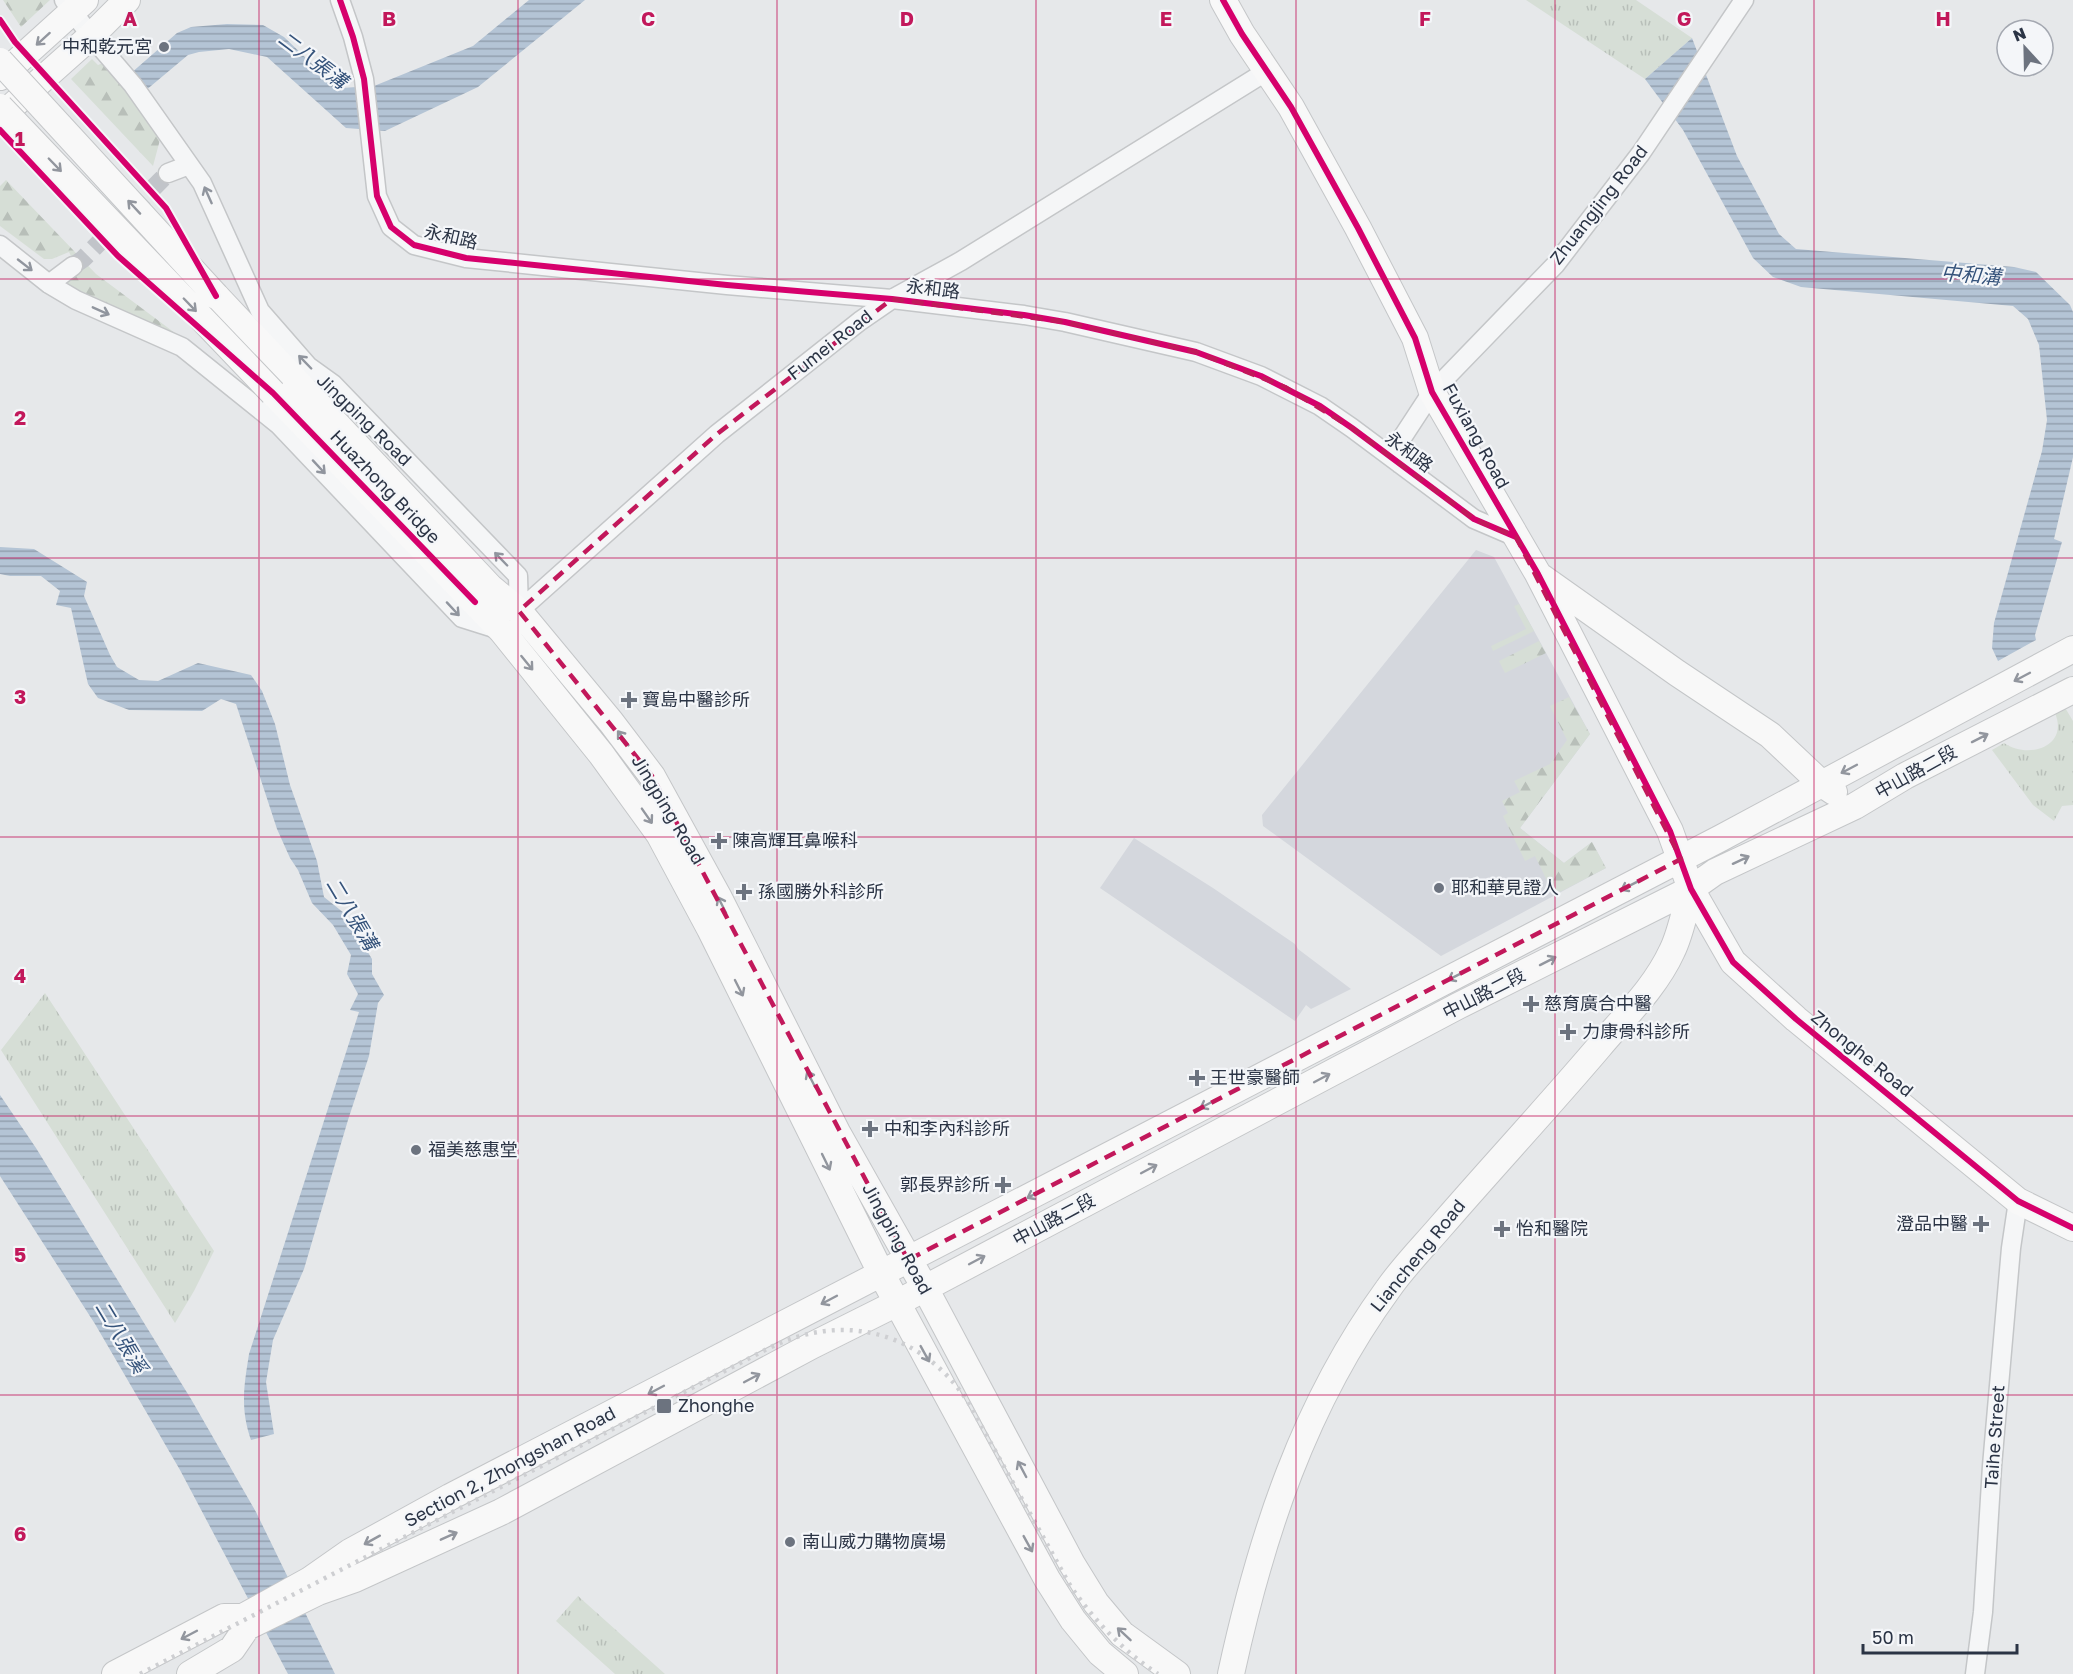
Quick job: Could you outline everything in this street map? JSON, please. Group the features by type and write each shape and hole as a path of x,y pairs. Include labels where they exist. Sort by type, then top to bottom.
{"street":[{"path":"0,117 91,36 127,0"},
{"name":"永和路","path":"340,0 364,79 377,196 391,227 414,245 466,258 727,285 892,299 1065,322 1196,352 1261,376 1320,406 1474,519 1516,537"},
{"name":"Fuxiang Road","path":"1223,0 1242,34 1296,116 1374,258 1415,338 1432,392 1538,574 1670,831 1681,859"},
{"name":"Zhuangjing Road","path":"1400,464 1398,444 1432,392 1555,265 1641,153 1744,0"},
{"path":"0,77 74,4"},
{"name":"Jingping Road","path":"74,4 91,36 133,85 202,183 260,311 308,366 333,384 518,576 519,611 611,722 652,776 719,898 838,1134 925,1288 1072,1564 1096,1603 1122,1634 1177,1674"},
{"name":"Huazhong Bridge","path":"0,61 216,296 483,595"},
{"name":"Fumei Road","path":"519,611 717,434 860,321 892,299 961,261 1267,71"},
{"name":"Huazhong Bridge","path":"0,107 483,595 519,611"},
{"path":"168,173 189,165"},
{"path":"0,245 49,284 76,300 182,347 279,425 462,618 502,631"},
{"path":"49,284 73,266"},
{"path":"1538,574 1677,673 1770,735 1822,784 1855,806"},
{"name":"Jingping Road","path":"483,595 502,631 601,754 659,834 710,929 881,1273 1047,1579 1073,1620 1100,1653 1125,1674"},
{"name":"中山路二段","path":"908,1260 1681,859 2073,650"},
{"name":"中山路二段","path":"897,1303 1458,1006 1690,889 1715,872 1855,806 1905,776 2073,690"},
{"name":"Zhonghe Road","path":"1681,859 1690,889 1733,962 1796,1019 2018,1201 2071,1222"},
{"name":"Liancheng Road","path":"1231,1674 1242,1621 1283,1486 1302,1437 1349,1346 1389,1287 1654,985 1674,949 1690,889"},
{"name":"Taihe Street","path":"1975,1674 1983,1612 1992,1466 2010,1258 2018,1201"},
{"name":"Section 2, Zhongshan Road","path":"190,1674 232,1649 245,1622 314,1586 350,1552 450,1497 908,1260"},
{"name":"Section 2, Zhongshan Road","path":"314,1586 356,1579 501,1512 813,1345 897,1303"},
{"name":"Section 2, Zhongshan Road","path":"115,1674 224,1617 245,1622"}],"highlighted area":[{"path":"892,299 1065,322 1196,352 1285,387 1352,428 1474,519 1516,537 1681,859 908,1260 652,776 519,611 717,434"}],"shaded area":[{"path":"1476,550 1494,557 1590,734 1520,828 1564,863 1592,842 1606,868 1441,956 1263,826 1262,815"},
{"path":"1134,838 1295,944 1298,949 1351,989 1311,1009 1306,1005 1295,1021 1100,888"}],"green space":[{"path":"3,0 50,0 21,27"},
{"path":"1526,0 1636,0 1692,38 1645,79"},
{"path":"92,59 98,65 103,63 133,97 161,136 153,166 71,79"},
{"path":"6,180 96,274 191,345 70,289 65,277 79,272 69,252 52,259 44,259 0,226 0,186"},
{"path":"1519,604 1534,631 1493,651 1491,646 1526,629 1514,606"},
{"path":"1539,641 1546,653 1505,673 1499,661"},
{"path":"1569,697 1590,734 1520,828 1564,863 1592,842 1606,868 1554,895 1535,856 1525,861 1503,816 1508,813 1502,801 1520,792 1514,781 1550,764 1567,740 1550,706"},
{"path":"2064,706 2073,721 2073,805 2062,806 2054,821 2033,805 1992,750 2004,743 2024,750 2044,747 2052,741 2056,734 2058,724 2055,713"},
{"path":"45,993 214,1251 175,1323 1,1050"},
{"path":"578,1596 665,1674 615,1674 556,1621"}],"water":[{"path":"529,0 585,0 478,87 385,131 346,128 267,57 229,49 188,55 145,91 130,74 177,33 191,27 227,24 263,25 284,37 334,85 342,88 374,86 473,46"},
{"name":"中和溝","path":"1692,38 1737,156 1779,234 1796,249 2014,267 2036,272 2070,305 2073,312 2073,457 2054,539 2062,542 2035,635 2036,640 1998,661 1992,648 1994,623 2042,451 2047,420 2039,345 2028,319 2013,306 1801,287 1773,277 1753,258 1683,130 1645,79"},
{"path":"0,547 34,549 87,582 84,596 110,655 117,667 139,680 158,681 198,663 251,675 262,691 275,724 290,785 317,861 324,897 344,913 372,959 372,974 384,995 378,1003 369,1056 304,1269 273,1340 266,1382 274,1434 251,1440 244,1407 249,1354 359,1012 350,1010 358,994 347,974 351,955 333,925 312,903 298,870 290,858 277,829 236,704 221,699 202,711 129,710 98,698 88,684 71,608 56,605 60,591 41,576 0,574"},
{"name":"二八張溪","path":"0,1095 36,1148 191,1399 256,1512 335,1674 288,1674 180,1470 95,1324 0,1176"}],"tunnel":[{"path":"73,266 83,259 168,173"}],"railway":[{"path":"140,1674 769,1348 797,1337 825,1331 853,1330 879,1335 905,1344 928,1359 949,1378 968,1402 1071,1587 1110,1635 1158,1674"}],"cycle path":[{"path":"340,0 364,79 377,196 391,227 414,245 466,258 727,285 892,299 1024,315 1196,352 1261,376 1320,406 1474,519 1516,537"},
{"path":"1223,0 1242,34 1291,107 1358,228 1415,338 1432,392 1538,574 1670,831 1691,889 1733,962 1796,1019 2018,1201 2073,1228"},
{"path":"0,20 15,42 166,208 216,296"},
{"path":"0,130 118,256 273,393 475,602"}],"place":[{"name":"中和乾元宮","path":"164,47"},
{"name":"寶島中醫診所","path":"629,700"},
{"name":"陳高輝耳鼻喉科","path":"719,841"},
{"name":"耶和華見證人","path":"1439,888"},
{"name":"孫國勝外科診所","path":"744,892"},
{"name":"慈育廣合中醫","path":"1531,1004"},
{"name":"力康骨科診所","path":"1568,1032"},
{"name":"王世豪醫師","path":"1197,1078"},
{"name":"中和李內科診所","path":"870,1129"},
{"name":"福美慈惠堂","path":"416,1150"},
{"name":"郭長界診所","path":"1003,1185"},
{"name":"澄品中醫","path":"1981,1224"},
{"name":"怡和醫院","path":"1502,1229"},
{"name":"Zhonghe","path":"664,1406"},
{"name":"南山威力購物廣場","path":"790,1542"}],"water label":[{"name":"二八張溝","path":"313,60"},
{"name":"二八張溝","path":"352,914"}]}
